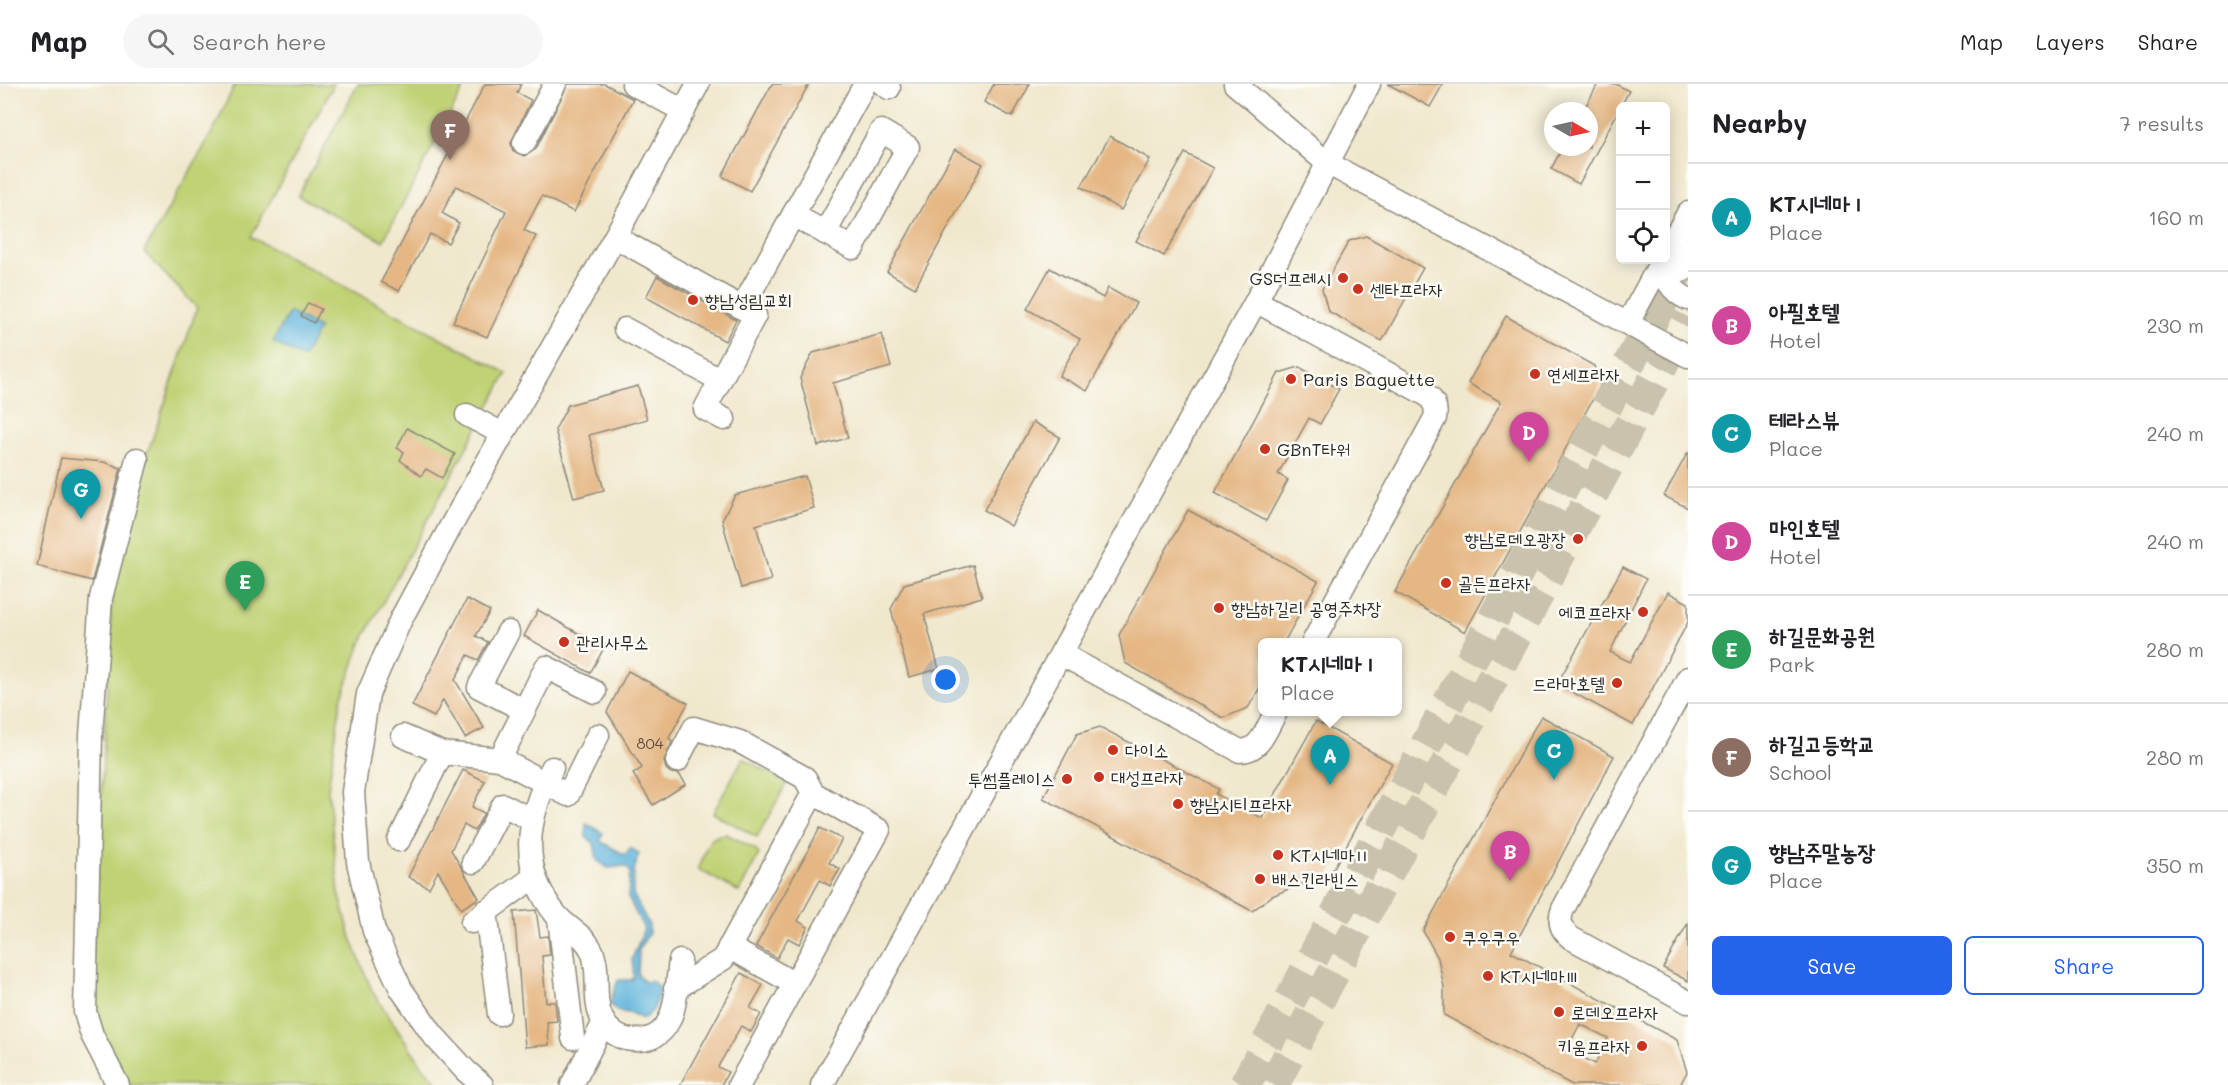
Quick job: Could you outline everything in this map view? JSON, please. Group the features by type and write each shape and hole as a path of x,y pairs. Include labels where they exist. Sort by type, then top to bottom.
{"street":[{"path":"524,142 555,84"},
{"path":"633,84 684,111"},
{"path":"482,1085 433,1035 401,989 374,931 358,862 353,792 368,694 401,619 698,84"},
{"path":"742,308 866,84"},
{"path":"1235,84 1327,164 1688,356"},
{"path":"822,1085 1256,301 1369,84"},
{"path":"793,215 825,233 853,248 909,147 881,131 825,233"},
{"path":"1688,213 1665,278 1674,289 1688,299"},
{"path":"615,237 755,315 705,409 724,419"},
{"path":"1628,323 1672,258"},
{"path":"1256,301 1427,395 1432,400 1436,412 1435,418 1315,638"},
{"path":"625,329 720,380"},
{"path":"467,415 503,434"},
{"path":"118,1085 92,1035 85,1012 91,735 101,598 137,459"},
{"path":"508,632 474,684 524,710"},
{"path":"1061,654 1240,752 1253,749 1258,744 1273,716"},
{"path":"500,759 546,667 595,692"},
{"path":"1688,678 1563,909 1560,921 1571,938 1688,1002"},
{"path":"677,761 694,728 740,742 805,778 813,793 879,830 739,1085"},
{"path":"403,736 442,753 500,759 548,775 568,795 598,735"},
{"path":"399,840 442,753"},
{"path":"548,775 532,820 530,854 534,877 546,901 560,918 580,934 592,952 598,1004 604,1022 617,1035 629,1040 654,1037 672,1019 680,961"},
{"path":"675,989 713,968 723,959 813,793"},
{"path":"473,862 503,805 532,820"},
{"path":"499,1014 479,917 534,877"},
{"path":"560,918 573,1038"},
{"path":"729,947 795,984"},
{"path":"572,1085 604,1022"}],"green space":[{"path":"235,84 334,84 251,237 507,373 361,643 341,700 328,789 339,893 351,938 372,991 423,1067 440,1085 129,1085 97,1019 92,964 113,578 147,455 197,308 144,252 215,127"},
{"path":"358,84 466,84 383,241 298,196"},
{"path":"743,758 787,783 757,837 713,813"},
{"path":"726,834 755,849 759,854 739,892 698,869 710,841 719,835"}],"water":[{"path":"289,312 319,328 303,358 273,342"},
{"path":"586,823 603,833 600,841 625,855 630,848 639,853 634,871 633,894 649,925 649,933 639,949 638,975 645,982 652,981 660,989 654,1009 644,1019 616,1010 610,1002 618,980 631,980 634,977 632,959 644,929 628,897 630,871 625,866 608,868 597,860 594,843 586,837"}],"building":[{"path":"485,84 521,84 517,93 531,100 511,143 513,151 524,156 536,149 568,84 605,84 633,99 574,212 542,196 524,230 536,236 487,337 453,322 506,211 456,186 442,213 459,223 448,243 430,234 399,291 381,282"},
{"path":"772,84 809,84 750,191 722,176"},
{"path":"994,84 1030,84 1012,117 984,102"},
{"path":"1388,84 1443,84 1430,107"},
{"path":"1598,84 1616,84 1629,91 1623,102 1616,102 1616,115 1598,149 1598,102 1588,102"},
{"path":"1110,136 1150,159 1121,210 1081,187"},
{"path":"955,149 983,164 915,288 887,272"},
{"path":"1185,153 1213,168 1164,256 1136,241"},
{"path":"1558,156 1594,156 1579,184 1551,169"},
{"name":"센타프라자","path":"1366,236 1423,268 1382,341 1328,311 1322,289 1349,241"},
{"path":"1050,268 1103,298 1108,288 1136,303 1087,391 1059,376 1080,339 1027,309"},
{"path":"657,276 736,320 725,341 646,297"},
{"path":"308,303 321,309 314,323 301,316"},
{"path":"1506,316 1594,366 1600,386 1465,632 1395,592 1501,402 1468,383"},
{"path":"882,334 891,367 833,383 848,438 818,446 800,378 813,353"},
{"name":"GBnT타워","path":"1299,367 1339,389 1320,424 1309,418 1278,474 1288,480 1266,521 1215,493 1279,373"},
{"path":"638,386 647,419 589,435 604,490 574,498 555,430 568,405"},
{"path":"1033,422 1060,437 1011,526 984,510"},
{"path":"407,428 455,454 442,478 426,469 421,476 400,460 404,452 397,448"},
{"path":"1688,452 1688,508 1664,496"},
{"path":"61,458 104,462 121,468 92,581 37,566"},
{"path":"805,476 814,508 756,525 771,580 741,588 722,520 735,495"},
{"name":"향남하길리 공영주차장","path":"1188,510 1318,581 1286,638 1258,638 1258,691 1248,708 1223,718 1125,663 1119,635"},
{"path":"973,565 982,597 924,614 939,669 909,677 891,609 904,584"},
{"path":"1623,567 1646,579 1610,652 1630,662 1668,592 1688,603 1688,622 1633,725 1557,684"},
{"path":"467,599 490,611 476,636 488,642 478,660 468,655 455,680 484,728 465,738 443,700 434,717 412,706"},
{"name":"관리사무소","path":"538,610 604,648 590,673 524,636"},
{"path":"628,671 688,703 669,738 672,742 664,761 666,769 671,773 679,774 686,784 653,805 633,774 642,768 607,712"},
{"path":"1541,716 1614,756 1511,952 1677,1040 1687,1072 1680,1085 1572,1085 1444,1015 1444,987 1438,958 1423,931","holes":["1580,1024 1608,1038 1595,1064 1567,1049"]},
{"path":"1316,721 1392,763 1326,882 1298,885 1272,896 1252,911 1043,798 1077,734 1100,727 1219,789 1216,794 1262,818"},
{"path":"463,770 485,781 472,807 484,813 474,831 464,825 451,850 479,898 461,909 438,871 429,888 408,877"},
{"path":"820,828 842,839 829,863 840,869 830,886 820,880 798,921 808,927 799,944 788,938 777,958 756,946"},
{"path":"536,910 540,937 548,936 550,955 542,956 546,1002 555,1002 557,1021 547,1022 549,1045 525,1047 514,912"},
{"path":"1688,923 1688,981 1663,968"},
{"path":"741,973 763,985 750,1008 761,1014 751,1032 741,1026 718,1067 728,1072 721,1085 680,1085"}],"tunnel":[{"path":"1245,1085 1681,266"},
{"path":"1273,1085 1688,317"}],"place":[{"name":"하길고등학교","path":"450,160"},
{"name":"GS더프레시","path":"1343,278"},
{"name":"센타프라자","path":"1358,289"},
{"name":"향남성림교회","path":"693,300"},
{"name":"연세프라자","path":"1535,374"},
{"name":"Paris Baguette","path":"1291,379"},
{"name":"GBnT타워","path":"1265,449"},
{"name":"마인호텔","path":"1529,462"},
{"name":"향남주말농장","path":"81,519"},
{"name":"향남로데오광장","path":"1578,539"},
{"name":"골든프라자","path":"1446,583"},
{"name":"향남하길리 공영주차장","path":"1219,608"},
{"name":"하길문화공원","path":"245,611"},
{"name":"에코프라자","path":"1643,612"},
{"name":"관리사무소","path":"564,642"},
{"name":"드라마호텔","path":"1617,683"},
{"name":"다이소","path":"1113,750"},
{"name":"대성프라자","path":"1099,777"},
{"name":"투썸플레이스","path":"1067,779"},
{"name":"테라스뷰","path":"1554,780"},
{"name":"KT시네마Ⅰ","path":"1330,785"},
{"name":"향남시티프라자","path":"1178,804"},
{"name":"KT시네마Ⅱ","path":"1278,855"},
{"name":"배스킨라빈스","path":"1260,879"},
{"name":"아필호텔","path":"1510,881"},
{"name":"쿠우쿠우","path":"1450,937"},
{"name":"KT시네마Ⅲ","path":"1488,976"},
{"name":"로데오프라자","path":"1559,1012"},
{"name":"키움프라자","path":"1642,1046"}]}
